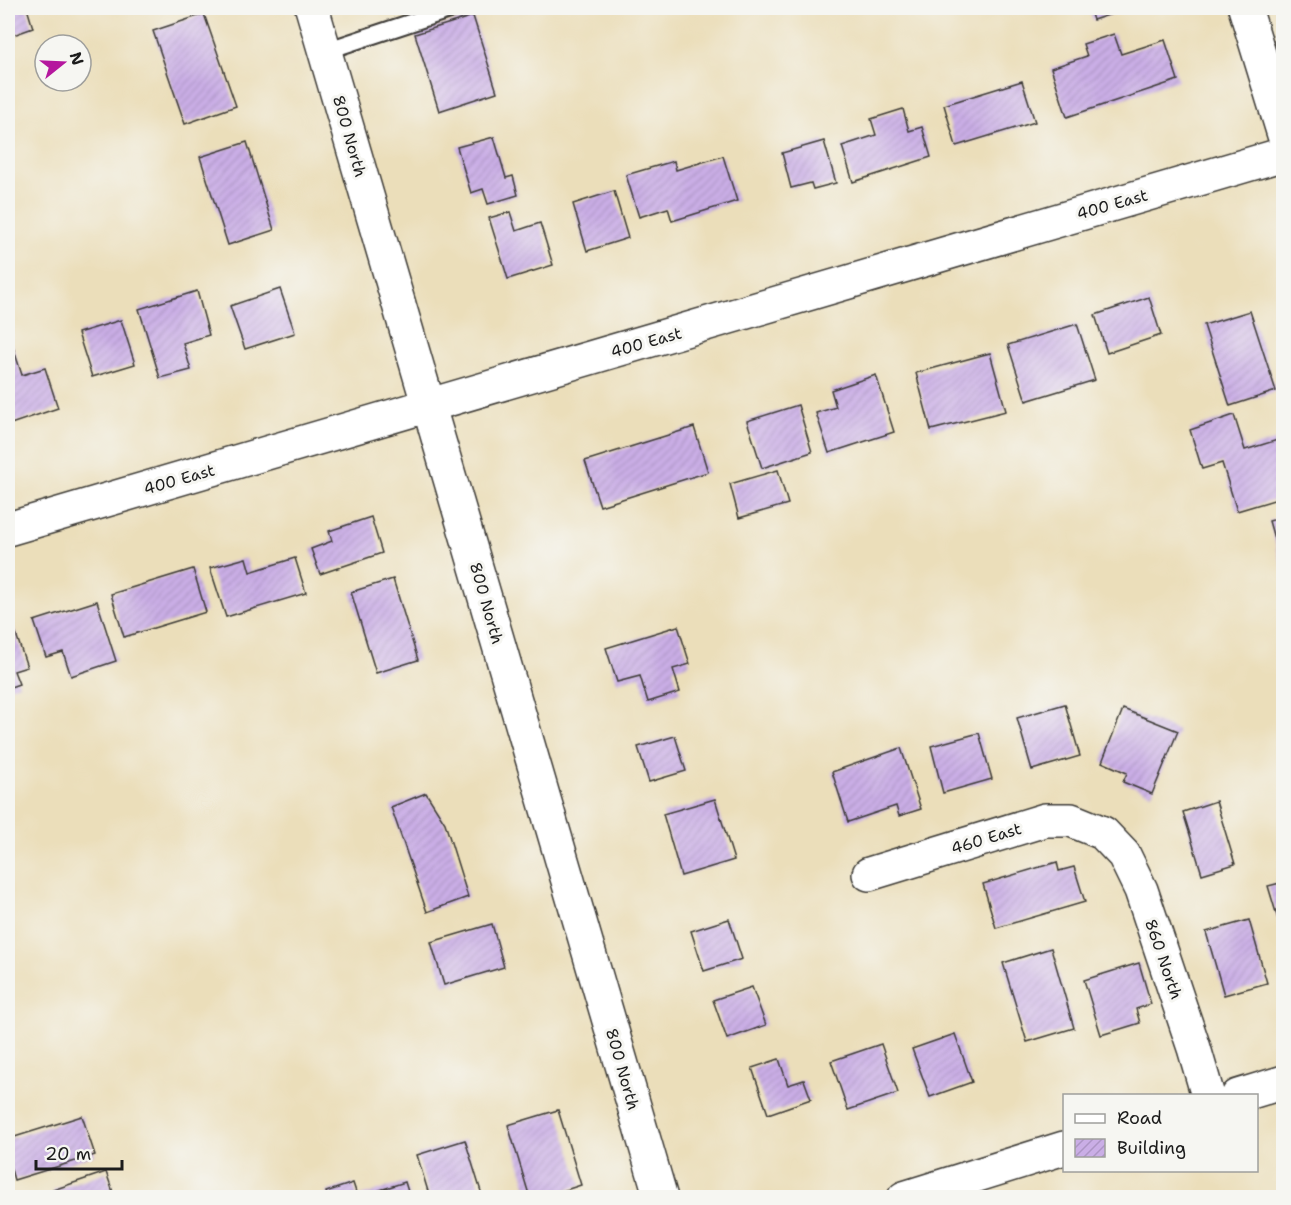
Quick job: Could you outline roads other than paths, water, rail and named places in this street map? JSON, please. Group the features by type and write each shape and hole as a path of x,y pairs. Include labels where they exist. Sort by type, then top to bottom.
{"street":[{"name":"800 North","path":"312,8 661,1197"},
{"path":"1245,8 1284,135"},
{"name":"400 East","path":"8,529 1284,154"},
{"name":"460 East","path":"869,874 1045,820 1071,820 1103,833"},
{"name":"860 North","path":"1103,833 1124,855 1141,890 1208,1094"},
{"path":"1242,1094 1284,1082"},
{"path":"917,1196 1063,1149"}],"lane":[{"path":"325,51 455,8"}]}
